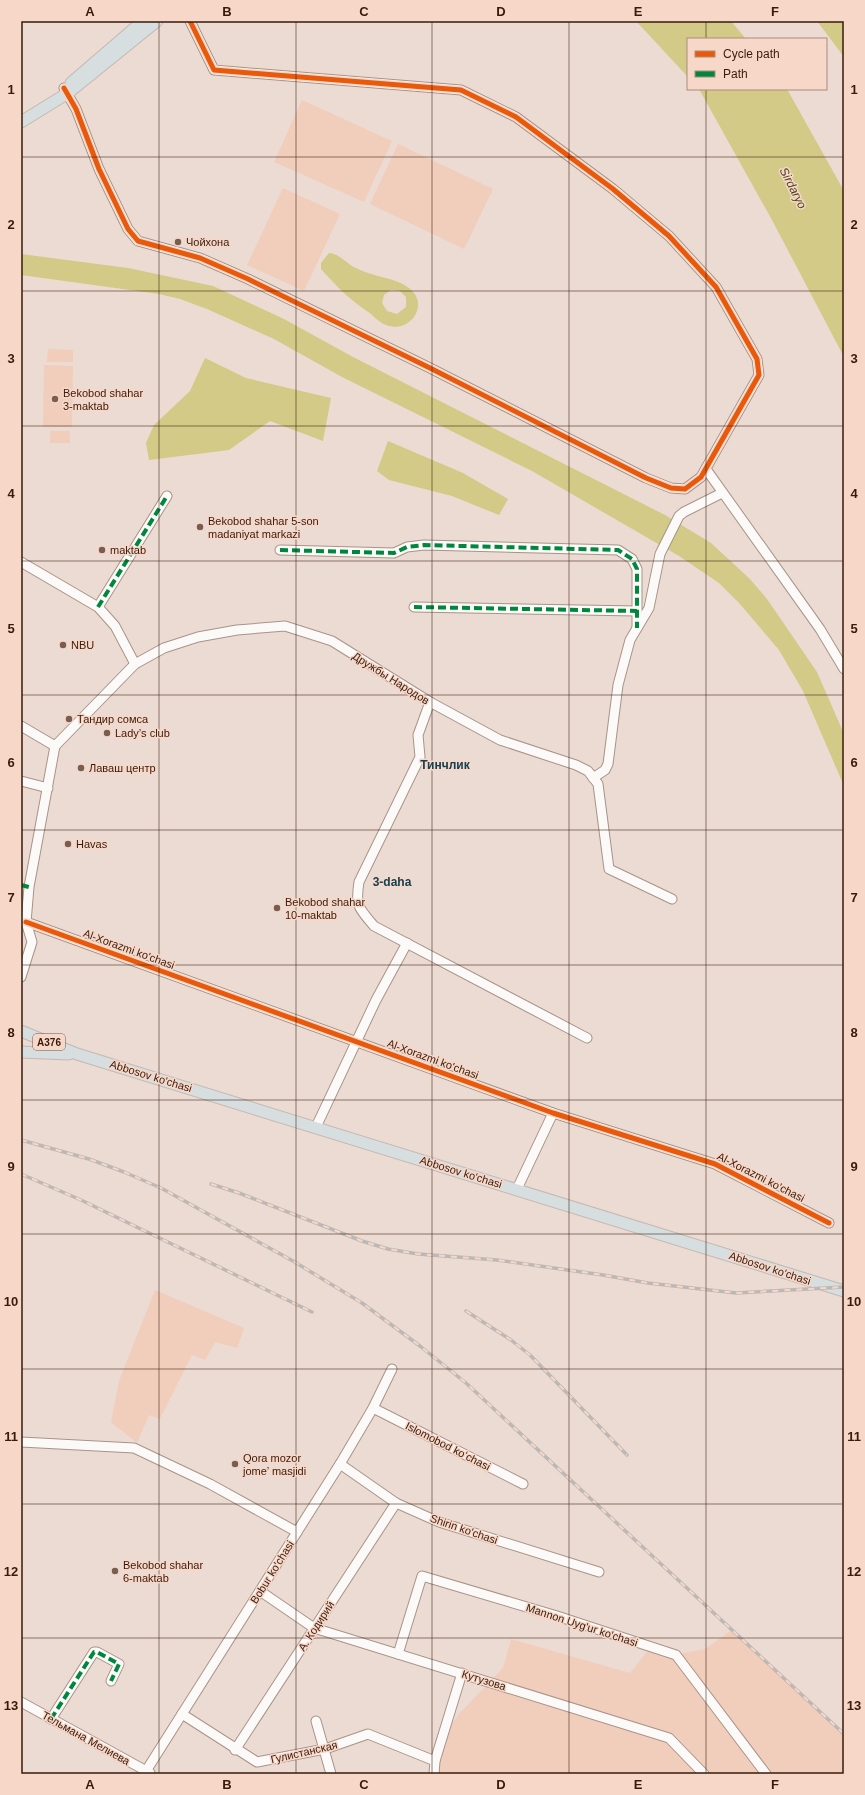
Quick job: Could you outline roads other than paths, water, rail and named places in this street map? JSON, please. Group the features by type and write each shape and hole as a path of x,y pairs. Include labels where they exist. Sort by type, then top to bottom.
{"main road":[{"path":"21,113 66,91 143,21"},
{"path":"21,122 66,91 157,21"},
{"name":"Abbosov ko'chasi","path":"21,1031 77,1054 844,1291"},
{"name":"Abbosov ko'chasi","path":"21,1052 77,1054"}],"street":[{"path":"66,91 76,109 106,182 128,229 138,241 200,258 248,279 430,368 646,478 671,488 685,489 701,476 758,375 758,359 716,287 669,236 613,189 516,117 461,90 214,70 190,21"},
{"path":"706,469 820,629 844,669"},
{"path":"672,898 610,869 598,784 593,778 605,770 608,764 618,685 630,640 649,608 660,554 679,516 722,493"},
{"path":"98,607 167,496"},
{"path":"280,550 394,553 414,545 424,545 618,550 632,559 637,569 637,628"},
{"path":"21,562 98,607 115,626 134,664"},
{"path":"414,607 637,611"},
{"name":"Дружбы Народов","path":"55,746 134,664 164,648 198,637 237,630 284,626 332,641 430,702 500,740 576,765 588,771 593,778"},
{"path":"430,702 418,735 420,757 359,882 356,896 359,908 374,926 587,1038"},
{"path":"21,726 55,746 48,788 25,886 24,924 32,942 21,977"},
{"path":"21,781 48,788"},
{"name":"Al-Xorazmi ko'chasi","path":"24,924 554,1113 715,1164 829,1223"},
{"path":"316,1127 376,1000 407,943"},
{"path":"517,1190 554,1113"},
{"name":"Bobur ko'chasi","path":"148,1772 182,1714 340,1464 373,1408 392,1369"},
{"name":"Islomobod koʻchasi","path":"373,1408 522,1484"},
{"path":"21,1442 134,1448 210,1484 297,1532"},
{"name":"Shirin ko'chasi","path":"340,1464 396,1503 439,1522 599,1572"},
{"name":"А. Кодирий","path":"235,1750 396,1503"},
{"name":"Mannon Uyg'ur ko'chasi","path":"398,1654 422,1576 557,1616 676,1655 766,1774"},
{"name":"Кутузова","path":"260,1591 314,1628 669,1738 704,1774"},
{"path":"51,1719 94,1652 97,1652 119,1664 111,1681"},
{"path":"434,1774 435,1760 462,1673"},
{"name":"Тельмана Мелиева","path":"21,1702 148,1772"},
{"name":"Гулистанская","path":"182,1714 235,1750 257,1762 325,1749 368,1734 435,1760"},
{"path":"316,1722 325,1749 330,1774"}],"water":[{"path":"636,21 731,21 745,38 687,38 687,76"},
{"path":"817,21 844,21 844,57"},
{"name":"Sirdaryo","path":"700,90 788,90 844,191 844,357 772,220"},
{"path":"329,253 337,255 358,269 403,284 415,295 418,302 417,310 414,316 409,322 394,327 382,323 350,299 321,269 321,263","holes":["391,290 400,291 406,297 406,307 397,314 387,311 382,303 384,295"]},
{"path":"21,254 128,268 213,286 284,319 353,357 665,515 711,543 750,579 767,599 817,672 844,734 844,786 803,691 779,650 740,604 719,583 679,556 532,471 342,377 274,339 207,309 180,299 159,294 21,275"},
{"path":"205,358 246,378 331,398 323,441 270,421 229,450 149,460 146,443 154,425 190,391"},
{"path":"388,441 463,473 508,499 499,515 452,496 389,480 377,471"}],"railway":[{"path":"21,1140 89,1159 161,1188 293,1261 362,1303 420,1346 466,1383 844,1734"},
{"path":"21,1174 81,1200 312,1312"},
{"path":"211,1184 239,1193 362,1241 388,1249 418,1254 497,1260 648,1283 736,1293 844,1287"},
{"path":"466,1311 511,1340 530,1355 627,1455"}],"place":[{"name":"Чойхона","path":"178,242"},
{"name":"Bekobod shahar 3-maktab","path":"55,399"},
{"name":"Bekobod shahar 5-son madaniyat markazi","path":"200,527"},
{"name":"maktab","path":"102,550"},
{"name":"NBU","path":"63,645"},
{"name":"Тандир сомса","path":"69,719"},
{"name":"Lady’s club","path":"107,733"},
{"name":"Лаваш центр","path":"81,768"},
{"name":"Havas","path":"68,844"},
{"name":"Bekobod shahar 10-maktab","path":"277,908"},
{"name":"Qora mozor jome’ masjidi","path":"235,1464"},
{"name":"Bekobod shahar 6-maktab","path":"115,1571"}],"district":[{"name":"Тинчлик","path":"445,765"},
{"name":"3-daha","path":"392,882"}]}
